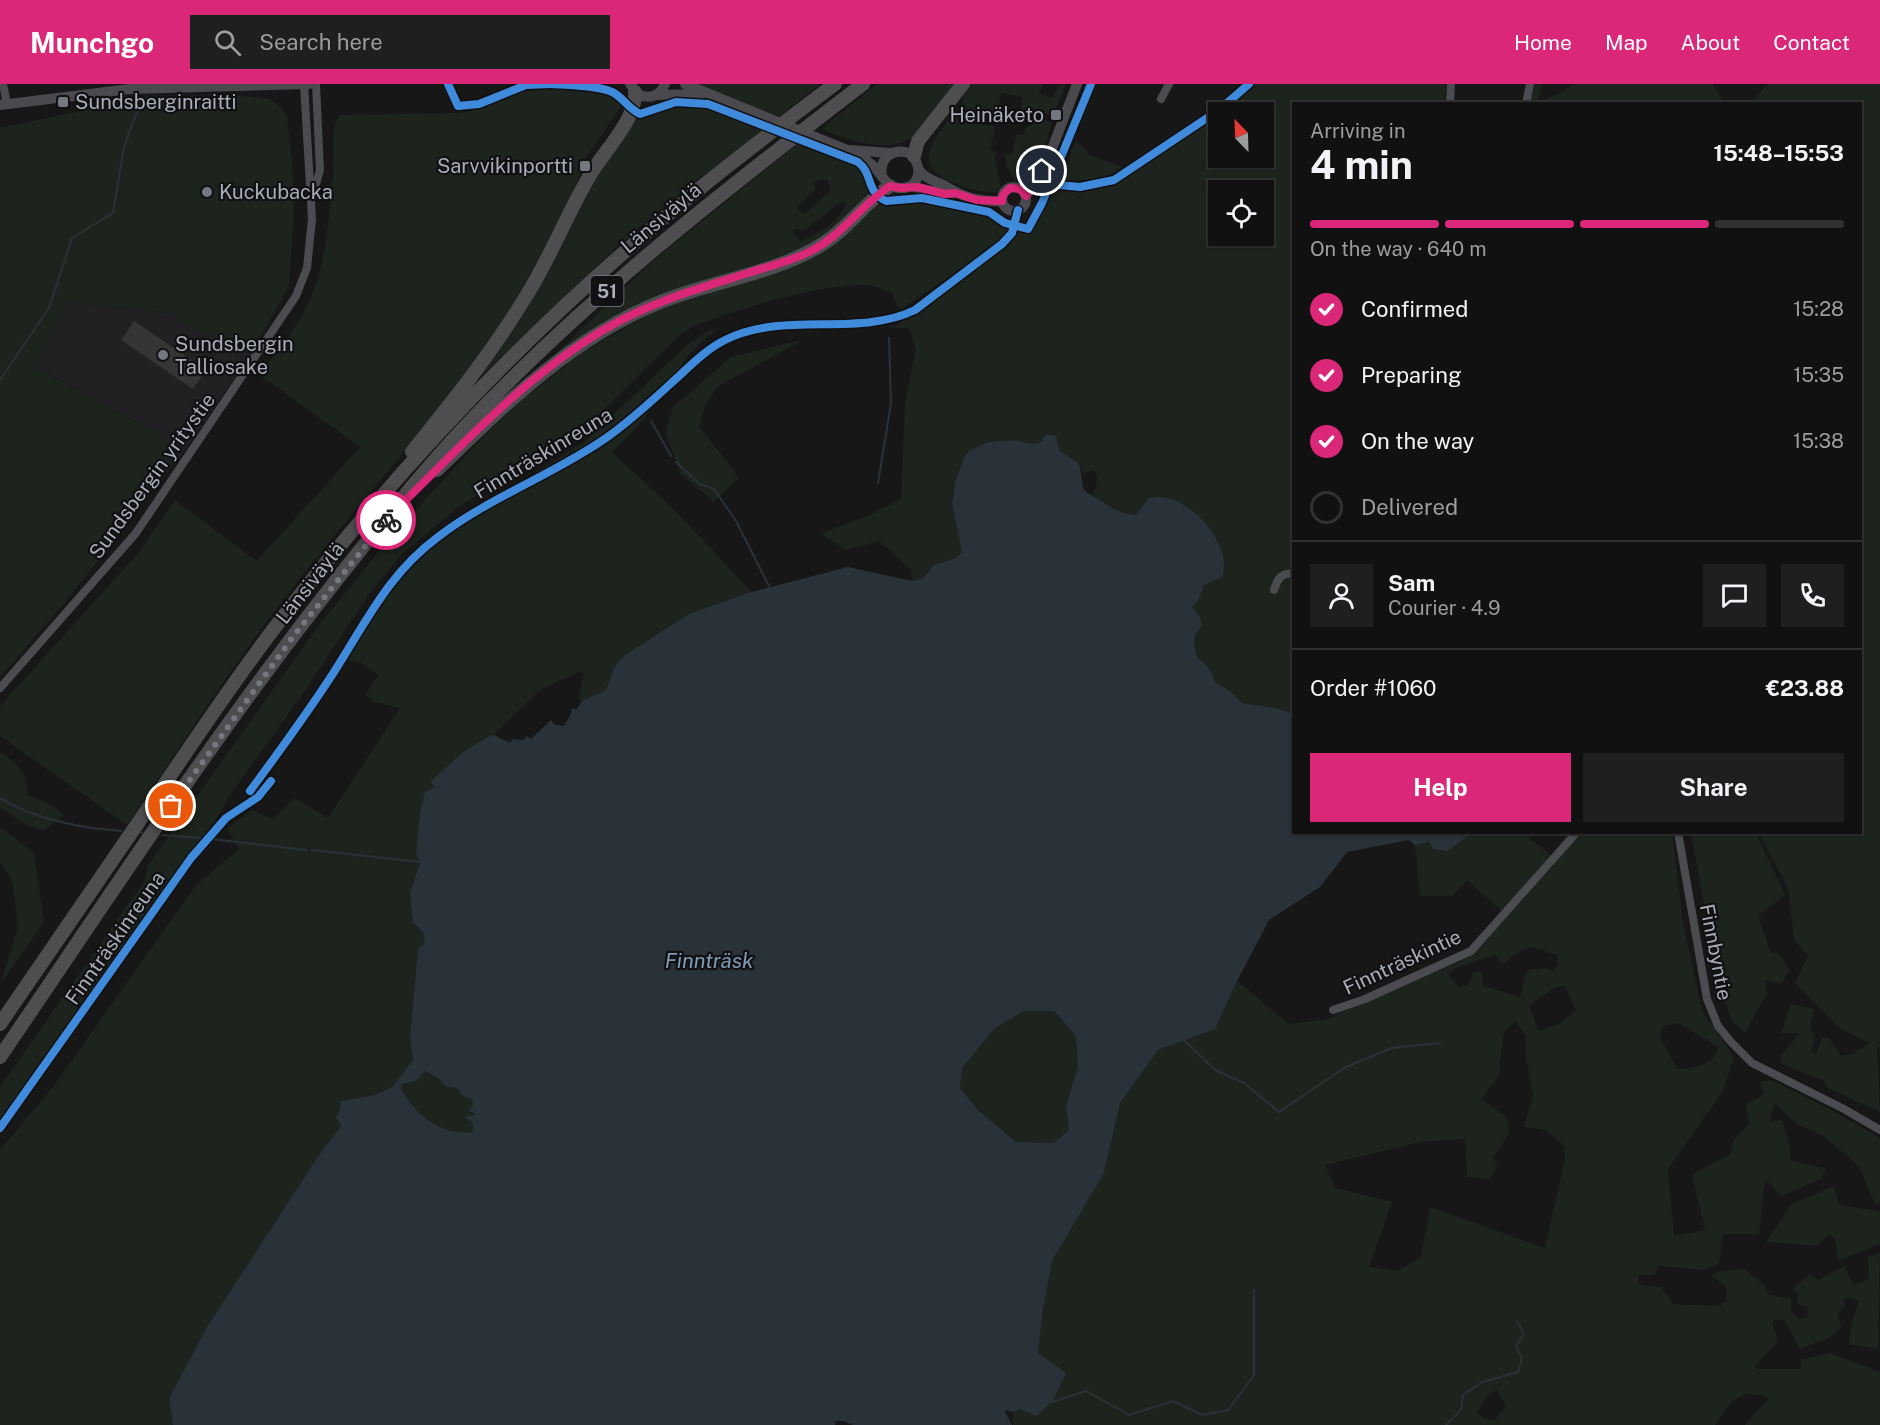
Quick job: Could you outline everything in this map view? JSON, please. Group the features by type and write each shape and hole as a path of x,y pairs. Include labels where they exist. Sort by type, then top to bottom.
{"highway":[{"name":"Länsiväylä","path":"0,1024 201,731 279,622 369,513 450,422 521,348 704,185 835,84"},
{"name":"Länsiväylä","path":"0,1057 212,747 298,629 378,528 460,432 593,303 712,199 863,84"},
{"path":"914,156 918,141 963,84"},
{"path":"369,513 403,463 489,354 508,326 530,290 594,168 629,117 635,102 630,87"},
{"path":"378,528 504,406 582,343 633,314 660,302 809,252 844,228 877,195 886,181"}],"main road":[{"path":"189,86 203,84"},
{"path":"3,101 130,89 309,84"},
{"path":"657,95 665,84"},
{"path":"685,84 847,150 871,164 886,181 900,188 910,186 945,194 955,193"},
{"path":"1026,196 1020,189 1010,188 1003,195 1002,201 1006,208 1018,210 1024,205 1026,196 1048,159 1077,84"},
{"path":"630,87 644,97 707,94"},
{"path":"847,150 890,153 902,151 914,156 919,170 926,177 955,193 977,200 1002,201"},
{"path":"886,181 882,163 890,153"},
{"path":"910,186 919,170"}],"street":[{"path":"3,84 3,101"},
{"name":"Sundsbergin yritystie","path":"0,688 136,533 289,309 307,268 312,219 304,84"},
{"name":"Sundsbergin yritystie","path":"312,195 320,170 316,84"},
{"path":"1161,99 1169,84"},
{"path":"1450,102 1451,84"},
{"path":"1527,102 1530,84"},
{"name":"Finnträskinreuna","path":"250,790 333,673 390,582 437,537 477,511 535,481 607,438 702,355 726,340 781,325 874,322 901,317 915,310 1002,244 1012,233 1018,210"},
{"path":"1274,590 1282,574 1292,573"},
{"name":"Finnträskintie","path":"1333,1010 1365,999 1472,951 1575,834"},
{"name":"Finnbyntie","path":"1678,834 1707,999 1719,1026 1752,1063 1844,1109 1880,1130"}],"shaded area":[{"path":"696,84 821,84 779,116"},
{"path":"877,84 956,84 923,128 911,138 900,143 866,144 821,129"},
{"path":"972,84 1044,84 1039,93 1052,98 1060,84 1066,84 1053,115 1042,113 1018,124 1023,97 1001,93 997,116 960,109 963,103 962,98"},
{"path":"1255,84 1446,84 1445,102 1292,102 1292,714 1277,708 1242,703 1229,690 1216,683 1209,668 1197,657 1194,643 1200,617 1192,607 1202,592 1136,515 1127,515 1093,496 1097,479 1094,470 1083,473 1078,463 1060,451 1057,438 1051,434 1046,434 1041,442 1035,444 1014,440 988,442 978,446 960,465 952,504 962,552 956,558 934,565 922,579 912,581 911,570 879,541 846,550 821,534 869,515 901,499 905,404 916,349 909,328 891,328 917,313 1006,247 1019,232 1032,230 1050,190 1081,192 1112,184 1208,122 1208,168 1274,168 1274,102 1234,102"},
{"path":"1535,84 1542,84 1538,102 1530,102"},
{"path":"1574,84 1712,84 1724,102 1538,102"},
{"path":"1768,84 1880,84 1880,1047 1877,1047 1880,1112 1828,1088 1824,1081 1782,1064 1780,1056 1800,1033 1781,1033 1791,1004 1814,1009 1810,1026 1815,1038 1811,1050 1815,1055 1822,1038 1829,1038 1841,1056 1852,1054 1870,1043 1838,1027 1795,983 1808,956 1794,939 1788,888 1760,834 1862,834 1862,102 1752,102"},
{"path":"543,88 605,91 618,97 621,106 581,165 579,178 528,282 508,315 455,389 262,627 127,825 0,736 0,706 139,552 175,500 257,561 360,447 260,375 299,321 320,272 328,225 337,119 341,115 459,113 480,109 518,93"},
{"path":"233,95 269,99 281,107 287,116 294,207 289,286 250,356 169,313 67,302 35,366 185,450 62,606 0,677 0,128 81,111 114,107 119,96"},
{"path":"685,105 720,111 765,128 670,201 617,247 479,378 526,311 591,183 635,118 641,119 670,107"},
{"path":"951,117 995,127 990,150 996,152 995,161 1001,187 996,192 977,191 954,184 935,171 930,163 929,154 932,144"},
{"path":"1045,120 1052,123 1041,156 1027,177 1020,182 1015,182 1007,167 1005,154 1012,155 1016,134 1024,135 1025,128"},
{"path":"1076,140 1090,155 1123,167 1101,178 1061,180"},
{"path":"800,142 855,165 864,175 868,194 837,229 789,256 695,285 543,366 654,260","holes":["827,180 831,191 804,214 797,208 815,190 814,182","846,202 839,216 821,231 800,241 793,233 794,229 805,230 839,203"]},
{"path":"922,202 981,216 992,216 1008,227 1008,231 991,248 903,308 899,308 893,298 893,293 866,285 847,286 778,299 693,326 678,337 575,438 558,445 533,463 461,505 402,554 370,593 307,688 227,799 224,807 93,990 85,997 59,1038 0,1119 0,1087 145,880 148,865 319,625 383,546 481,439 522,400 583,352 652,313 688,298 788,268 876,204 889,207"},
{"path":"67,302 169,313 250,356 185,450 34,365"},
{"path":"723,327 693,350 648,414 612,453 684,520 751,592 689,614 625,655 614,667 606,690 582,701 578,698 584,674 581,671 540,690 494,735 463,752 433,779 436,787 416,851 420,862 410,893 413,923 423,932 426,944 418,948 410,1038 413,1060 392,1087 375,1095 341,1101 341,1126 319,1155 207,1327 169,1398 173,1425 0,1425 0,1150 53,1087 196,885 239,849 227,829 251,810 274,819 295,798 328,818 400,708 373,702 365,694 379,675 361,663 338,658 367,614 442,530 483,502 517,484 586,441 688,344 707,332"},
{"path":"803,340 717,387 705,406 699,426 739,478 714,502 680,473 666,432 673,407 731,357"},
{"path":"0,752 15,763 25,776 28,795 48,803 64,815 44,830 26,825 0,807"},
{"path":"0,827 34,853 44,922 0,985 18,927 12,879 0,863"},
{"path":"1470,834 1524,834 1551,855 1503,912 1467,880 1452,896 1420,896 1415,845 1463,838"},
{"path":"1581,834 1672,834 1683,923 1702,1010 1734,1057 1723,1091 1668,1169 1674,1236 1705,1230 1692,1175 1730,1154 1734,1139 1749,1124 1746,1105 1764,1094 1760,1082 1771,1080 1880,1138 1880,1204 1875,1204 1859,1166 1822,1135 1798,1125 1775,1103 1769,1122 1782,1120 1790,1146 1790,1160 1826,1169 1821,1179 1781,1196 1765,1179 1759,1234 1723,1234 1719,1264 1704,1270 1659,1266 1654,1275 1638,1275 1639,1285 1661,1287 1673,1304 1720,1306 1727,1301 1726,1287 1711,1275 1720,1271 1745,1269 1764,1285 1769,1295 1791,1298 1791,1312 1800,1320 1807,1317 1808,1307 1797,1304 1798,1294 1792,1289 1810,1274 1818,1280 1844,1266 1854,1285 1869,1279 1868,1257 1880,1253 1878,1349 1849,1344 1851,1325 1859,1301 1847,1297 1843,1300 1845,1306 1838,1313 1841,1328 1831,1337 1800,1349 1784,1320 1774,1320 1772,1324 1778,1341 1755,1366 1758,1369 1801,1369 1801,1360 1830,1353 1880,1372 1880,1425 1745,1425 1769,1398 1750,1394 1743,1395 1731,1403 1715,1425 1013,1425 1013,1412 1066,1373 1038,1353 1052,1261 1104,1173 1120,1103 1158,1050 1215,1029 1237,981 1289,1024 1329,1019 1347,1009 1457,963 1473,954","holes":["1531,947 1557,955 1558,964 1553,971 1546,968 1527,970 1520,997 1483,986 1482,972 1473,972 1469,984 1459,988 1448,974 1456,968 1495,955 1503,965 1518,952","1565,986 1576,1010 1561,1023 1538,1031 1529,1005 1556,987","1515,1021 1526,1036 1526,1057 1533,1095 1524,1127 1546,1130 1565,1147 1565,1159 1545,1248 1430,1207 1421,1257 1398,1271 1369,1267 1392,1202 1335,1188 1325,1165 1420,1142 1465,1139 1467,1177 1490,1179 1497,1166 1493,1157 1509,1134 1507,1117 1481,1099 1499,1076 1503,1034","1678,1023 1719,1047 1708,1062 1697,1067 1677,1069 1660,1037 1662,1026","1497,1390 1506,1406 1494,1421 1484,1418 1477,1412 1486,1397"]},
{"path":"1691,834 1757,835 1785,895 1758,916 1770,951 1781,956 1789,970 1782,983 1766,980 1767,994 1745,1032 1731,1020 1715,965"},
{"path":"1024,1011 1054,1011 1076,1036 1078,1067 1066,1105 1069,1130 1054,1143 1016,1142 978,1110 960,1088 962,1068 995,1028"},
{"path":"424,1071 439,1079 446,1087 457,1088 463,1096 472,1099 473,1104 469,1112 475,1115 468,1120 473,1122 473,1132 439,1127 414,1108 401,1088 402,1084 416,1081"},
{"path":"1834,1186 1839,1205 1880,1211 1880,1244 1838,1261 1835,1237 1828,1235 1817,1246 1766,1242 1792,1204"}],"water":[{"name":"Finnträsk","path":"1046,434 1056,436 1060,451 1078,463 1083,488 1086,492 1116,510 1136,515 1148,499 1161,497 1175,501 1189,509 1213,534 1221,548 1224,563 1222,577 1204,585 1199,599 1192,607 1200,617 1202,626 1196,633 1194,643 1197,657 1209,668 1216,683 1229,690 1242,703 1277,708 1292,714 1292,834 1471,834 1447,851 1433,849 1429,842 1415,845 1409,840 1347,852 1320,887 1269,920 1215,1029 1158,1050 1120,1103 1104,1173 1052,1261 1038,1353 1066,1373 1052,1402 1036,1416 1020,1409 1013,1412 1006,1410 1012,1425 853,1425 836,1421 835,1425 173,1425 169,1398 207,1327 319,1155 341,1126 336,1117 340,1111 341,1101 375,1095 392,1087 413,1060 410,1038 418,948 425,944 423,932 413,923 410,893 420,863 416,852 421,808 425,792 435,787 431,783 433,779 463,752 490,736 494,735 510,743 513,739 523,740 527,736 531,739 551,720 555,725 564,726 572,708 576,710 582,701 606,690 614,667 625,655 689,614 751,592 848,567 912,581 922,579 934,565 956,558 962,552 952,504 955,482 964,457 969,451 988,442 1014,440 1035,444 1041,442","holes":["1024,1011 1054,1011 1076,1036 1078,1067 1066,1105 1069,1130 1054,1143 1016,1142 978,1110 960,1088 962,1068 995,1028","425,1071 439,1079 446,1087 457,1088 463,1096 472,1099 473,1104 469,1112 475,1115 465,1117 473,1123 473,1132 450,1130 430,1122 414,1107 401,1088 402,1084 416,1081"]}],"building":[{"name":"Sundsbergin Talliosake","path":"134,321 206,370 193,389 121,340"}],"waterway":[{"path":"0,380 49,308 72,238 113,213 124,147 138,109"},
{"path":"878,483 891,403 889,338"},
{"path":"651,421 671,456"},
{"path":"676,462 700,484 714,489 736,521 769,586"},
{"path":"0,798 14,806 59,822 122,831"},
{"path":"162,835 200,838"},
{"path":"211,839 306,850"},
{"path":"312,850 420,862"},
{"path":"1184,1040 1215,1070 1244,1083 1279,1112 1346,1067 1392,1048 1440,1043"},
{"path":"1052,1402 1086,1391 1129,1415 1173,1401 1202,1415 1228,1410 1254,1375 1254,1290"},
{"path":"1446,1425 1461,1410 1463,1395 1482,1382 1518,1372 1522,1359 1516,1346 1524,1334 1517,1321"}],"cycle path":[{"path":"448,84 458,106 479,104 526,85 550,84"},
{"path":"551,84 608,90 640,114 676,102 708,104 858,162 866,172 875,193 886,201 922,198 989,212 1005,223 1028,229 1042,203 1091,84"},
{"path":"1049,184 1080,187 1114,180 1219,110 1249,84"},
{"path":"250,791 314,702 392,582 421,551 438,537 479,510 606,438 625,424 701,356 725,340 748,331 772,327 869,322 893,318 915,310 1002,244 1012,233 1018,210"},
{"path":"0,1128 191,858 226,818 258,797 271,781"}],"way so far":[{"path":"171,806 292,638 386,520"}],"place":[{"name":"Sundsberginraitti","path":"63,102"},
{"name":"Heinäketo","path":"1056,115"},
{"name":"Sarvvikinportti","path":"585,166"},
{"name":"Kuckubacka","path":"207,192"},
{"name":"Sundsbergin Talliosake","path":"163,355"}],"route":[{"path":"386,520 531,382 582,343 606,328 660,302 791,260 809,252 844,228 863,207 890,186 894,188 910,186 945,194 955,193 977,200 1002,201 1003,195 1010,188 1017,187 1026,196 1042,171"}]}
